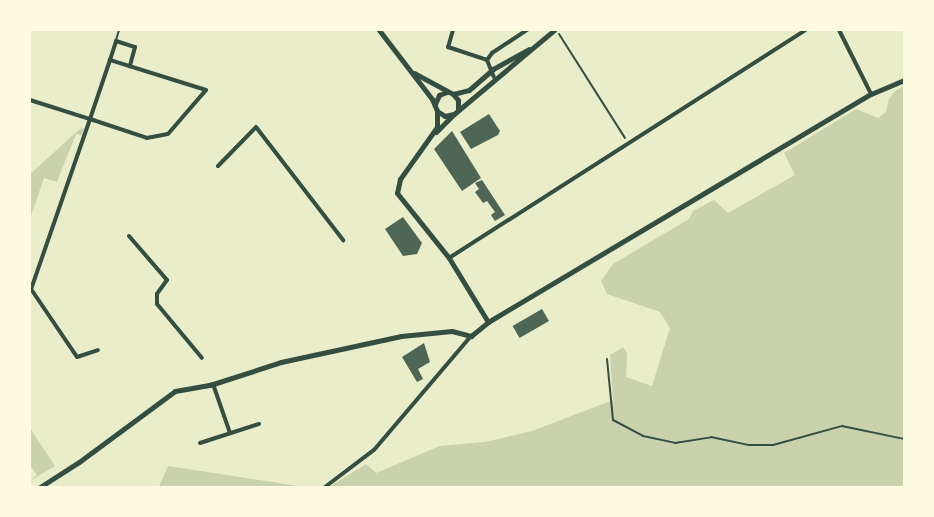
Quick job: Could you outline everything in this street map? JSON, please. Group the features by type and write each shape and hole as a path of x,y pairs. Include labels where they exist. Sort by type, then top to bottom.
{"street":[{"path":"379,30 436,109 445,116 455,113 459,104 450,93 409,70"},
{"path":"452,30 448,48 487,60 493,69 494,77"},
{"path":"487,60 492,54 528,30"},
{"path":"488,322 449,258 397,194 400,179 437,127 436,109 439,95 469,90 493,69 529,49 555,30"},
{"path":"449,258 805,30"},
{"path":"839,30 871,94"},
{"path":"98,350 77,358 30,289 116,41 135,47 130,66"},
{"path":"431,137 494,77 526,54 529,49"},
{"path":"30,100 147,138 168,134 206,90 110,60"},
{"path":"325,487 355,467 383,440 471,336 488,322 871,94 904,80"},
{"path":"218,166 256,127 343,240"},
{"path":"129,236 167,280 156,294 157,304 202,358"},
{"path":"40,487 79,462 175,391 213,384 281,362 401,336 452,332 471,336"},
{"path":"213,384 230,433"},
{"path":"200,443 259,424"}],"lane":[{"path":"116,41 119,30"}],"path":[{"path":"555,30 628,142"},
{"path":"607,359 613,420 643,436 676,442 711,437 749,445 773,445 819,430 848,426 904,439"}],"green space":[{"path":"904,86 904,487 329,487 366,464 376,473 440,446 485,442 532,431 613,400 610,355 623,347 627,353 626,377 652,386 670,328 660,312 607,294 601,281 613,264 689,219 693,211 714,200 728,213 795,175 784,153 856,109 878,118 886,112 889,99 895,91"},
{"path":"81,128 84,129 82,135 76,134 57,182 44,178 30,219 30,174"},
{"path":"30,428 55,466 30,481 37,475 30,465"},
{"path":"168,466 305,487 159,487"}],"building":[{"path":"489,114 500,131 498,135 471,149 460,132"},
{"path":"452,131 481,178 462,191 434,149"},
{"path":"482,180 505,215 495,221 491,215 495,212 487,201 483,203 475,192 479,189 475,183"},
{"path":"403,217 422,243 417,254 403,256 385,229"},
{"path":"542,309 549,321 520,338 513,326"},
{"path":"424,343 430,362 418,369 423,379 417,382 402,357"}]}
